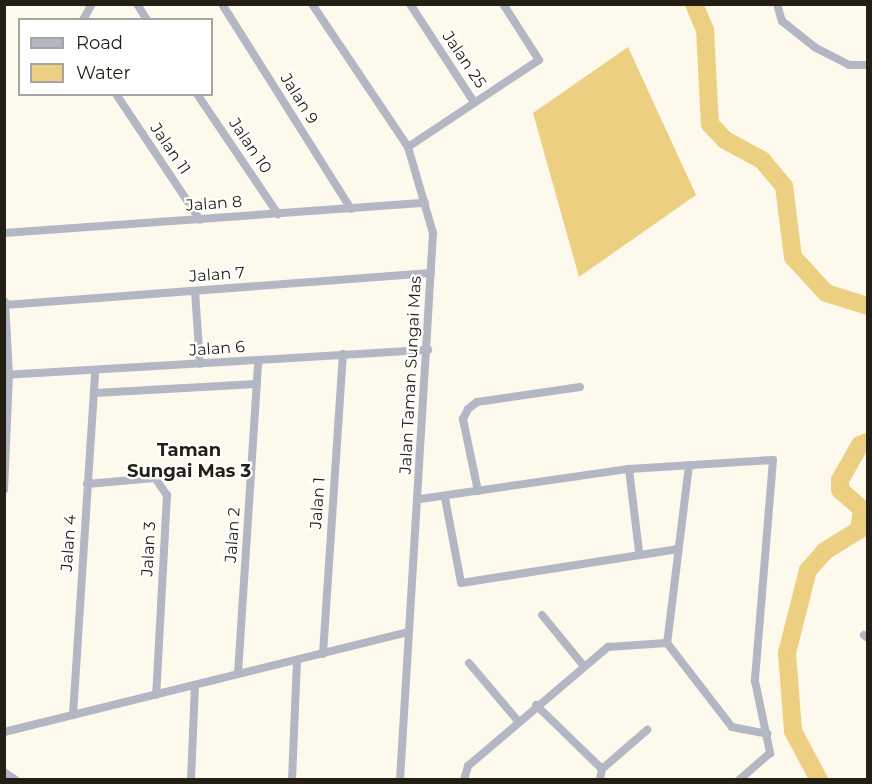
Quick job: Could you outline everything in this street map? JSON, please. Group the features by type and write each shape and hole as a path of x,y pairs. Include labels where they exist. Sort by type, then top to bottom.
{"street":[{"path":"84,18 92,4"},
{"path":"137,4 146,18"},
{"name":"Jalan 9","path":"222,4 351,209"},
{"name":"Jalan Taman Sungai Mas","path":"312,4 408,147 433,233 420,499 400,780"},
{"name":"Jalan 25","path":"410,4 474,102"},
{"path":"408,147 539,60 502,4"},
{"path":"777,4 782,21 816,48 849,65 867,65"},
{"name":"Jalan 11","path":"117,96 200,220"},
{"name":"Jalan 10","path":"198,96 278,214"},
{"name":"Jalan 8","path":"4,233 424,203"},
{"name":"Jalan 7","path":"5,303 431,273"},
{"path":"195,291 200,364"},
{"path":"5,303 7,375 5,487"},
{"name":"Jalan 6","path":"7,375 95,373 428,350"},
{"name":"Jalan 1","path":"323,654 344,354"},
{"name":"Jalan 2","path":"238,675 258,361"},
{"name":"Jalan 4","path":"73,715 95,373"},
{"path":"95,393 257,384"},
{"path":"478,491 463,418 468,409 477,402 580,387"},
{"path":"420,499 445,498 629,469 769,458 776,463 754,681 770,753 739,780"},
{"path":"689,465 667,643 732,728 767,734"},
{"path":"629,469 639,552"},
{"name":"Jalan 3","path":"87,484 155,478 167,495 156,695"},
{"path":"445,498 461,583 639,552 678,549"},
{"path":"542,615 583,665"},
{"path":"4,732 410,632"},
{"path":"464,780 468,766 583,665 608,648 667,643"},
{"path":"292,780 297,660"},
{"path":"469,663 518,721"},
{"path":"191,780 195,685"},
{"path":"536,705 599,776 647,730"},
{"path":"4,772 16,780"}],"water":[{"path":"628,47 696,195 579,277 533,113"}],"waterway":[{"path":"694,4 705,30 710,124 725,140 762,160 784,186 793,257 826,293 868,306"},
{"path":"819,780 793,731 787,653 808,570 825,551 859,530 862,509 840,490 840,480 860,445 868,442"}],"district":[{"name":"Taman Sungai Mas 3","path":"189,461"}]}
